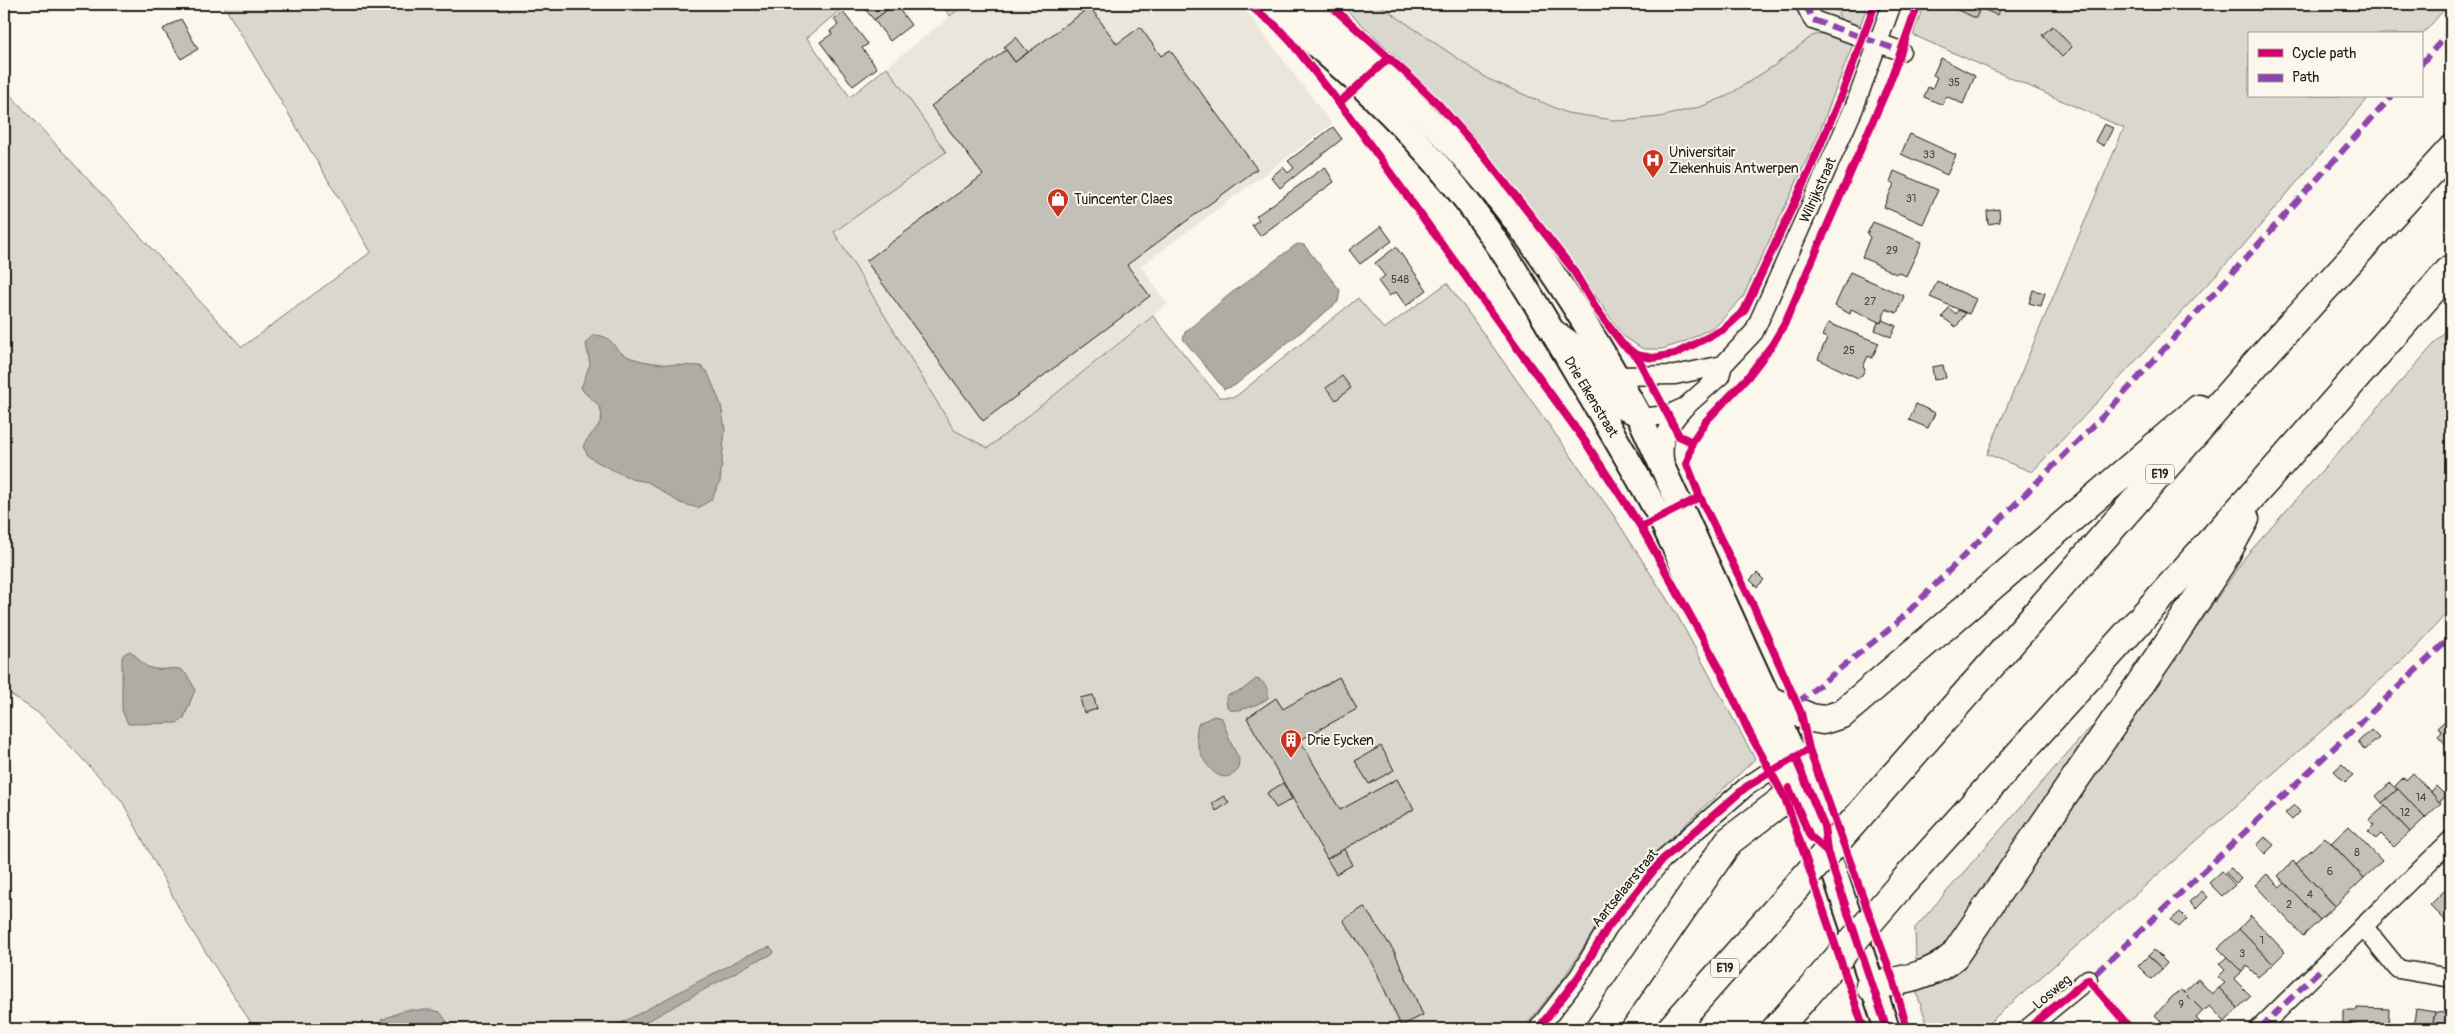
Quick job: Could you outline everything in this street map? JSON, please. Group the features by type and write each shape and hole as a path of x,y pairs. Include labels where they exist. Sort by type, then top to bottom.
{"highway":[{"name":"E19","path":"1671,1029 2260,360 2451,150"},
{"path":"1776,1029 1901,885 2268,478 2451,270"},
{"path":"1769,700 1817,719 1824,720 1842,714 2183,421 2260,360"},
{"path":"1870,986 1930,972 1943,966 1954,956 2222,561 2268,478"},
{"path":"1600,1029 1730,841 1800,790"}],"street":[{"name":"Drie Eikenstraat","path":"1268,4 1318,46 1392,114 1454,185 1507,257 1637,474 1660,517 1779,765 1800,790"},
{"name":"Drie Eikenstraat","path":"1302,4 1378,69 1485,182 1573,304 1617,376 1640,418 1769,700 1800,790 1810,836 1827,851 1870,986 1887,1029"},
{"path":"1805,4 1813,20 1901,51"},
{"name":"Wilrijkstraat","path":"1667,476 1662,449 1671,422 1720,376 1723,365 1754,332 1854,108 1892,4"},
{"path":"1318,46 1324,22"},
{"path":"1547,323 1572,341 1618,408 1640,418"},
{"path":"1617,376 1675,375 1723,365"},
{"name":"Wilrijkstraat","path":"1640,418 1668,415 1685,407"},
{"name":"Aartselaarstraat","path":"1538,1029 1579,976 1608,927 1662,860 1746,787 1779,765"},
{"path":"2259,1029 2451,840"},
{"path":"2363,926 2398,968 2451,978"},
{"name":"Losweg","path":"2027,1029 2088,979"}],"shaded area":[{"name":"Drie Eycken","path":"223,4 847,4 807,38 850,97 887,67 946,152 834,232 954,430 988,448 1153,316 1219,397 1235,397 1358,298 1384,329 1447,283 1612,513 1677,615 1755,759 1626,881 1563,979 1523,1029 255,1029 187,923 122,801 41,715 4,690 4,88 242,347 371,252"},
{"path":"941,4 966,4 950,16"},
{"name":"Tuincenter Claes","path":"966,4 1236,4 1248,13 1332,124 1141,266 1167,304 988,448 954,430 834,232 946,152 887,67"},
{"name":"Universitair Ziekenhuis Antwerpen","path":"1340,4 1868,4 1817,138 1743,297 1717,325 1684,342 1662,349 1643,349 1623,336 1569,258 1473,135 1426,84"},
{"name":"Universitair Ziekenhuis Antwerpen","path":"1340,4 1378,4 1488,79 1567,113 1620,121 1660,117 1703,106 1727,96 1775,65 1812,36 1823,33 1853,44 1817,138 1743,297 1717,325 1684,342 1662,349 1643,349 1623,336 1569,258 1473,135 1430,89"},
{"path":"1834,4 1868,4 1859,28 1842,22"},
{"path":"1924,4 2449,4 2422,35 2422,32 2248,32 2248,98 2368,98 2242,247 2032,472 1987,454 2124,128 1913,35"},
{"path":"1297,244 1304,245 1340,290 1338,302 1234,386 1224,389 1183,339 1185,332 1230,294"},
{"path":"2451,325 2451,608 2415,649 1982,1029 1929,1029 1917,994 1915,928 2085,733 2180,652 2246,556"},
{"path":"593,335 609,339 620,352 641,361 700,366 707,371 721,405 725,429 720,482 711,500 698,508 680,503 648,482 631,479 589,457 583,447 600,423 601,417 598,405 581,388 590,364 586,344"},
{"path":"130,651 148,667 156,669 175,668 185,672 195,690 184,718 177,723 128,724 122,710 122,657"},
{"path":"1256,679 1266,686 1268,698 1245,709 1231,710 1227,707 1226,696 1242,690"},
{"path":"1214,716 1222,718 1239,759 1238,770 1229,776 1221,776 1213,771 1200,752 1197,741 1199,723"},
{"path":"770,947 774,951 773,954 754,962 637,1027 637,1029 610,1029 748,955"},
{"path":"405,1010 440,1012 452,1029 384,1029 381,1020"}],"building":[{"path":"861,4 895,4 874,20"},
{"path":"895,4 911,25 890,41 874,20"},
{"path":"1958,4 2002,4 1997,15 1980,8 1976,18 1955,9"},
{"name":"Tuincenter Claes","path":"1090,7 1117,44 1140,27 1161,56 1170,50 1257,169 1127,265 1150,296 983,421 866,261 983,175 931,106 1006,50 1015,62"},
{"path":"843,12 868,44 862,48 877,68 853,86 820,42 832,34 830,31 838,25 834,19"},
{"path":"181,19 198,49 181,59 163,29"},
{"path":"2053,26 2072,47 2062,57 2042,35"},
{"path":"1016,37 1028,52 1015,62 1004,47"},
{"path":"1941,58 1975,76 1963,104 1946,96 1943,105 1924,97 1928,87 1932,89 1937,77 1933,75"},
{"path":"2104,124 2113,128 2104,146 2095,141"},
{"path":"1333,127 1342,139 1280,188 1271,177 1283,167 1288,173 1294,168 1288,161"},
{"path":"1910,134 1956,155 1947,175 1901,154"},
{"path":"1325,167 1334,182 1260,236 1252,225 1259,220 1256,216"},
{"path":"1894,171 1938,190 1923,224 1884,207 1894,184 1890,182"},
{"path":"1999,209 2000,222 1988,224 1987,211"},
{"path":"1873,222 1922,242 1906,276 1898,272 1896,274 1862,257 1870,237 1867,234"},
{"path":"1381,226 1392,241 1360,264 1349,250"},
{"path":"1396,247 1427,290 1406,306 1396,292 1389,296 1378,281 1385,276 1375,263"},
{"path":"1850,272 1904,296 1897,313 1886,309 1881,323 1851,309 1850,314 1835,306"},
{"path":"1937,281 1976,299 1969,314 1930,297"},
{"path":"2033,290 2045,293 2041,306 2029,303"},
{"path":"1949,308 1956,314 1958,310 1966,313 1956,327 1942,317"},
{"path":"1882,320 1896,326 1891,337 1875,330 1878,322 1881,323"},
{"path":"1828,323 1879,343 1872,358 1868,356 1863,367 1865,369 1858,378 1818,359 1827,338 1822,336"},
{"path":"1943,365 1946,378 1934,380 1932,367"},
{"path":"1342,376 1351,388 1336,400 1326,388"},
{"path":"1916,404 1935,413 1928,428 1909,420"},
{"path":"1757,573 1764,580 1757,587 1750,580"},
{"name":"Drie Eycken","path":"1339,677 1357,709 1300,740 1340,810 1397,779 1414,809 1327,859 1247,718 1276,698 1283,709"},
{"path":"1093,695 1097,709 1084,713 1080,698"},
{"path":"2446,720 2451,722 2451,750 2438,736 2442,732 2438,727"},
{"path":"2371,730 2379,738 2365,750 2358,742"},
{"path":"1381,746 1394,770 1369,784 1355,761"},
{"path":"2342,764 2353,775 2345,782 2334,771"},
{"path":"2413,773 2441,803 2425,818 2395,786 2404,777 2406,780"},
{"path":"1283,783 1292,799 1276,808 1267,793"},
{"path":"2390,783 2397,790 2382,803 2376,796"},
{"path":"2436,786 2446,796 2439,802 2431,792"},
{"path":"2398,789 2425,818 2410,832 2382,803"},
{"path":"1224,796 1229,803 1216,811 1212,803"},
{"path":"2294,805 2300,812 2292,820 2285,813"},
{"path":"2385,806 2410,832 2394,847 2381,834 2376,839 2368,831 2374,825 2369,820"},
{"path":"2349,826 2382,861 2364,878 2331,843"},
{"path":"2265,837 2274,845 2265,854 2257,845"},
{"path":"2325,837 2364,878 2335,906 2296,864"},
{"path":"1344,849 1352,865 1336,874 1327,859"},
{"path":"2293,861 2335,906 2320,920 2278,876"},
{"path":"2231,868 2241,879 2236,883 2225,872"},
{"path":"2222,871 2235,885 2222,896 2209,883"},
{"path":"2267,874 2280,887 2285,883 2320,920 2303,936 2255,885"},
{"path":"2451,884 2451,897 2445,890"},
{"path":"2445,890 2451,897 2451,926 2430,905"},
{"path":"2202,891 2208,897 2196,909 2189,902"},
{"path":"1364,907 1394,951 1423,1015 1401,1026 1372,962 1343,920"},
{"path":"2180,912 2187,919 2179,927 2171,920"},
{"path":"2251,916 2285,952 2273,964 2239,929"},
{"path":"2239,929 2273,964 2258,977 2247,966 2242,972 2218,948"},
{"path":"2154,950 2167,963 2162,969 2148,956"},
{"path":"2148,956 2162,969 2151,979 2138,966"},
{"path":"2227,957 2242,972 2234,979 2251,996 2238,1008 2219,988 2225,983 2218,977 2225,970 2219,964"},
{"path":"2198,979 2212,994 2219,988 2238,1008 2225,1022 2210,1006 2203,1011 2184,992"},
{"path":"2182,990 2203,1011 2196,1018 2206,1029 2168,1029 2155,1015 2173,996"},
{"path":"2357,1008 2389,1009 2388,1029 2356,1029 2356,1025 2343,1025 2343,1010 2357,1010"},
{"path":"2416,1009 2435,1012 2432,1029 2413,1029"},
{"path":"2435,1012 2451,1014 2451,1029 2432,1029"}],"marked path":[{"path":"1805,4 1813,20 1901,51"},
{"path":"2422,63 2451,30"},
{"path":"1797,703 1897,623 2109,410 2390,98"},
{"path":"2096,973 2451,637"},
{"path":"2259,1029 2322,968"}],"cycle path":[{"path":"1248,4 1276,26 1291,42 1347,113 1584,440 1641,527 1721,671 1748,730 1785,798 1864,1029"},
{"path":"1329,4 1439,105 1484,156 1572,268 1595,307 1622,344 1636,355 1679,436 1692,442"},
{"path":"1636,355 1653,358 1675,354 1724,329 1744,311 1811,167 1843,91 1875,4"},
{"path":"1907,1029 1894,982 1809,749 1801,713 1753,605 1700,497 1687,464 1692,442 1706,421 1747,378 1772,345 1784,325 1889,84 1918,4"},
{"path":"1339,103 1389,58"},
{"path":"1641,527 1700,497"},
{"path":"1538,1029 1579,976 1608,927 1662,860 1746,787 1809,749"},
{"path":"1795,757 1824,826 1827,851 1887,1029"},
{"path":"1789,788 1810,836 1827,851"},
{"path":"2027,1029 2088,979 2131,1029"}],"place":[{"name":"Universitair Ziekenhuis Antwerpen","path":"1653,179"},
{"name":"Tuincenter Claes","path":"1058,218"},
{"name":"Drie Eycken","path":"1291,759"}]}
